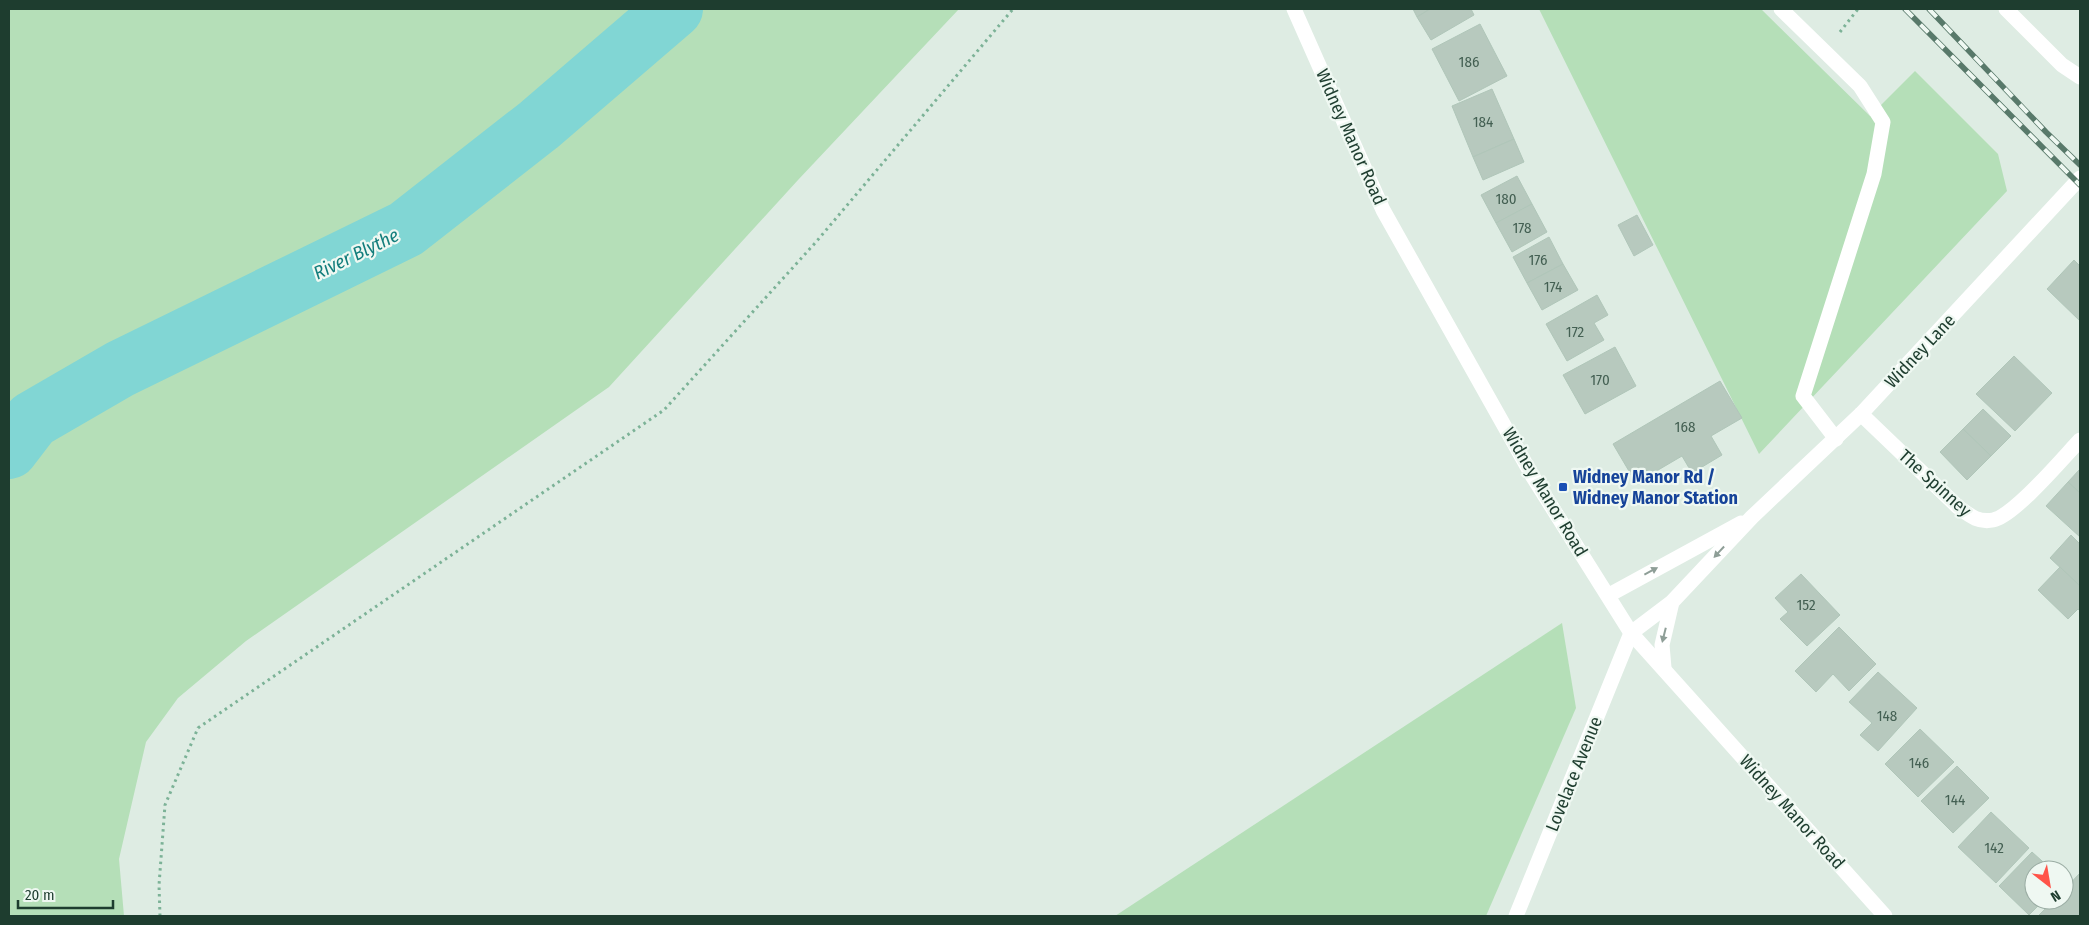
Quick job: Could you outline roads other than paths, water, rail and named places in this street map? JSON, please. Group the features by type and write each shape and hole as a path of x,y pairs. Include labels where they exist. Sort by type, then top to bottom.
{"street":[{"name":"Widney Manor Road","path":"1294,9 1383,210 1533,477 1631,632 1885,916"},
{"path":"1782,9 1860,86 1883,122 1874,174 1803,396 1836,439"},
{"path":"2006,9 2062,65 2080,77"},
{"name":"Widney Lane","path":"1631,632 1672,602 1752,517 1861,414 2080,178"},
{"name":"The Spinney","path":"1861,414 1958,507 1974,519 1993,520 2011,511 2080,440"},
{"name":"Widney Lane","path":"1609,595 1752,517"},
{"path":"1664,668 1662,645 1672,602"},
{"name":"Lovelace Avenue","path":"1516,916 1631,632"}],"waterway":[{"name":"River Blythe","path":"9,450 32,420 120,369 406,229 539,125 674,9"}],"railway":[{"path":"1905,9 2080,185"},
{"path":"1929,9 2080,165"}],"place":[{"name":"Widney Manor Rd / Widney Manor Station","path":"1563,487"}]}
